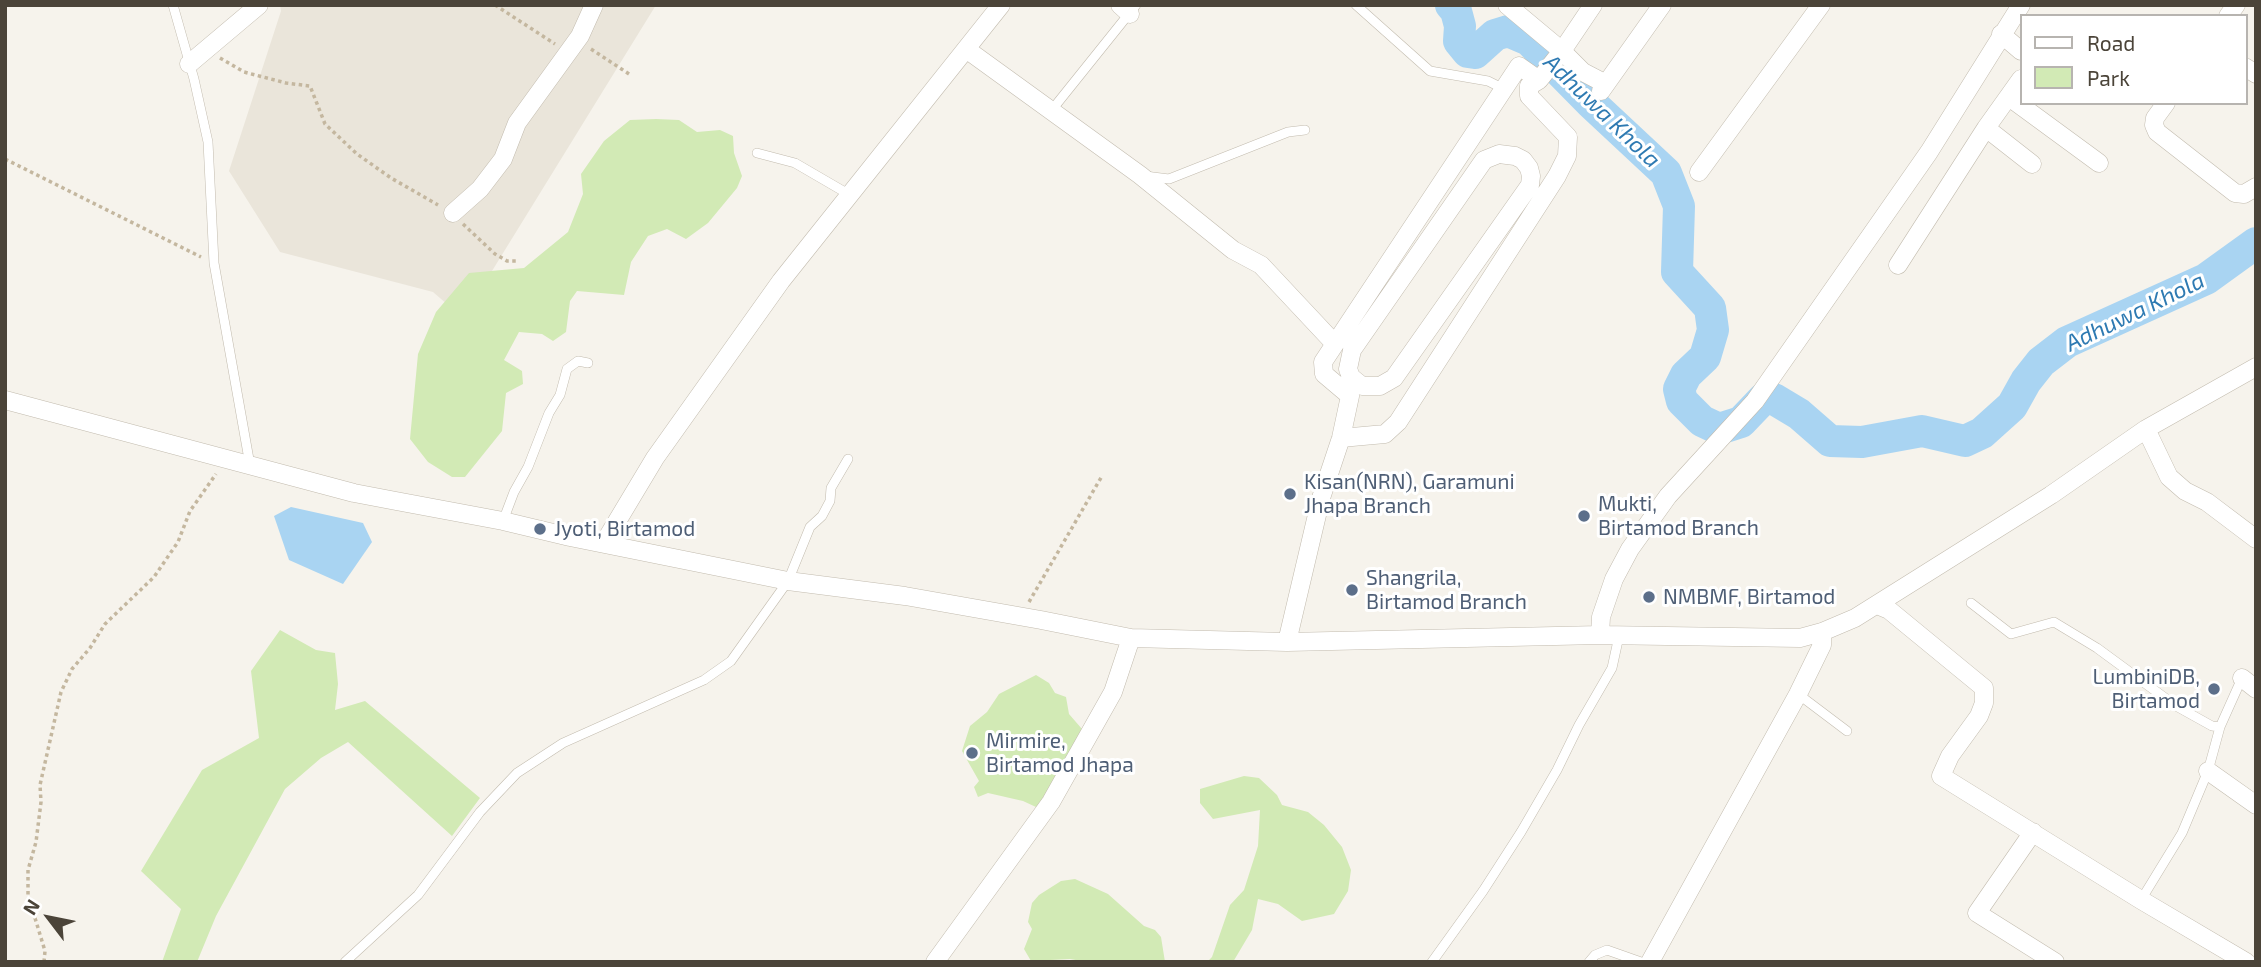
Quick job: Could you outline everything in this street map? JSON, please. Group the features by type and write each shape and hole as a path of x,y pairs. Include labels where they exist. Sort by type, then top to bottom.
{"street":[{"path":"189,64 259,5"},
{"path":"453,213 480,189 503,159 517,123 573,47 594,5"},
{"path":"604,543 655,458 781,281 1001,5"},
{"path":"1507,5 1603,89 1662,5"},
{"path":"1341,438 1385,434 1398,422 1557,176 1567,156 1568,137 1529,96 1530,86 1560,53 1593,5"},
{"path":"1699,172 1821,5"},
{"path":"1600,635 1601,617 1614,579 1630,549 1668,496 1755,401 1929,152 2021,5"},
{"path":"2001,34 2020,50"},
{"path":"966,49 1140,175 1233,250 1261,265 1335,344"},
{"path":"1287,642 1321,498 1341,438 1350,396 1324,374 1323,362 1518,66 1541,77"},
{"path":"1898,265 1986,128 2020,80"},
{"path":"2009,97 2099,163"},
{"path":"2165,105 2155,118 2157,132 2235,193 2244,194 2256,187"},
{"path":"1986,128 2032,164"},
{"path":"1499,154 1515,156 1529,168 1530,185 1394,378 1380,386 1362,386 1351,377 1348,369 1352,350 1484,160 1499,154"},
{"path":"5,400 364,495 503,521 788,581 905,596 1130,638 1287,642 1600,635 1800,638 1856,618 2050,495 2146,429 2256,367"},
{"path":"2146,429 2169,477 2185,491 2207,502 2256,539"},
{"path":"1877,605 1889,610 1984,688 1984,703 1979,716 1950,756 1941,776 2246,962"},
{"path":"1650,962 1798,694 1822,645 1822,632"},
{"path":"935,962 1051,803 1113,692 1130,638"},
{"path":"2208,771 2256,805"},
{"path":"2034,832 1977,913 2055,962"}],"lane":[{"path":"173,5 208,142 214,263 250,465"},
{"path":"1356,5 1430,71 1488,81 1504,89"},
{"path":"1051,111 1129,8"},
{"path":"1140,175 1169,179 1288,132 1304,130"},
{"path":"757,153 795,163 850,195"},
{"path":"503,521 513,492 528,467 549,413 560,395 567,369 578,361 588,363"},
{"path":"345,962 418,895 480,812 517,773 563,743 704,680 732,660 788,581 810,527 822,516 830,501 831,488 848,459"},
{"path":"1971,603 2011,634 2054,622 2097,648 2176,706 2211,726 2220,727"},
{"path":"1432,962 1483,891 1539,801 1608,676 1619,636"},
{"path":"2141,900 2182,833 2208,771 2220,727 2249,683"},
{"path":"1798,694 1847,731"},
{"path":"1589,962 1595,955 1607,950 1641,962"}],"path":[{"path":"495,5 629,74"},
{"path":"205,50 244,72 310,86 326,124 357,154 391,178 453,213 495,254 507,261 519,261"},
{"path":"5,159 214,263"},
{"path":"44,962 45,951 28,895 28,870 37,842 40,785 61,692 72,668 90,648 105,624 154,577 178,542 190,511 202,492 230,460"},
{"path":"1021,616 1102,476"}],"shaded area":[{"path":"280,5 656,5 463,318 433,292 280,252 229,171 281,11"}],"green space":[{"path":"630,120 679,120 697,132 720,130 733,136 734,153 742,176 737,188 708,223 686,239 667,229 648,236 631,262 624,295 577,291 570,301 566,332 553,341 542,334 519,332 504,360 522,371 523,384 506,393 502,431 465,477 452,477 428,462 410,439 418,354 436,312 469,273 524,268 568,232 583,194 581,174 604,141"},
{"path":"280,630 316,650 335,653 338,684 335,710 365,701 480,798 452,836 348,742 321,758 285,789 216,916 197,962 162,962 181,909 141,871 202,770 259,738 251,671"},
{"path":"1036,675 1049,683 1055,693 1066,697 1069,714 1082,729 1051,802 1036,807 1023,801 988,793 978,797 974,787 979,781 962,751 970,726 987,712 999,694"},
{"path":"1244,776 1259,778 1277,795 1282,805 1308,812 1324,825 1342,847 1351,870 1348,891 1334,914 1302,921 1278,904 1258,899 1252,930 1233,962 1207,962 1212,957 1230,905 1244,890 1258,846 1260,810 1213,819 1200,803 1200,789"},
{"path":"1075,879 1108,894 1144,926 1155,930 1161,937 1165,962 1087,962 1070,959 1031,961 1024,949 1032,929 1028,922 1032,903 1039,895 1061,881"}],"water":[{"path":"291,507 363,523 372,542 343,584 289,560 274,516"}],"waterway":[{"name":"Adhuwa Khola","path":"1451,5 1456,11 1460,26 1459,41 1468,52 1475,53 1495,35 1508,31 1529,40 1666,173 1679,206 1677,272 1710,308 1713,330 1705,357 1686,375 1679,389 1682,401 1702,421 1719,429 1741,422 1763,399 1774,399 1799,414 1830,441 1862,442 1922,431 1965,441 1982,433 2012,406 2041,362 2067,342 2206,279 2256,243"}],"place":[{"name":"Kisan(NRN), Garamuni Jhapa Branch","path":"1290,494"},
{"name":"Mukti, Birtamod Branch","path":"1584,516"},
{"name":"Jyoti, Birtamod","path":"540,529"},
{"name":"Shangrila, Birtamod Branch","path":"1352,590"},
{"name":"NMBMF, Birtamod","path":"1649,597"},
{"name":"LumbiniDB, Birtamod","path":"2214,689"},
{"name":"Mirmire, Birtamod Jhapa","path":"972,753"}]}
